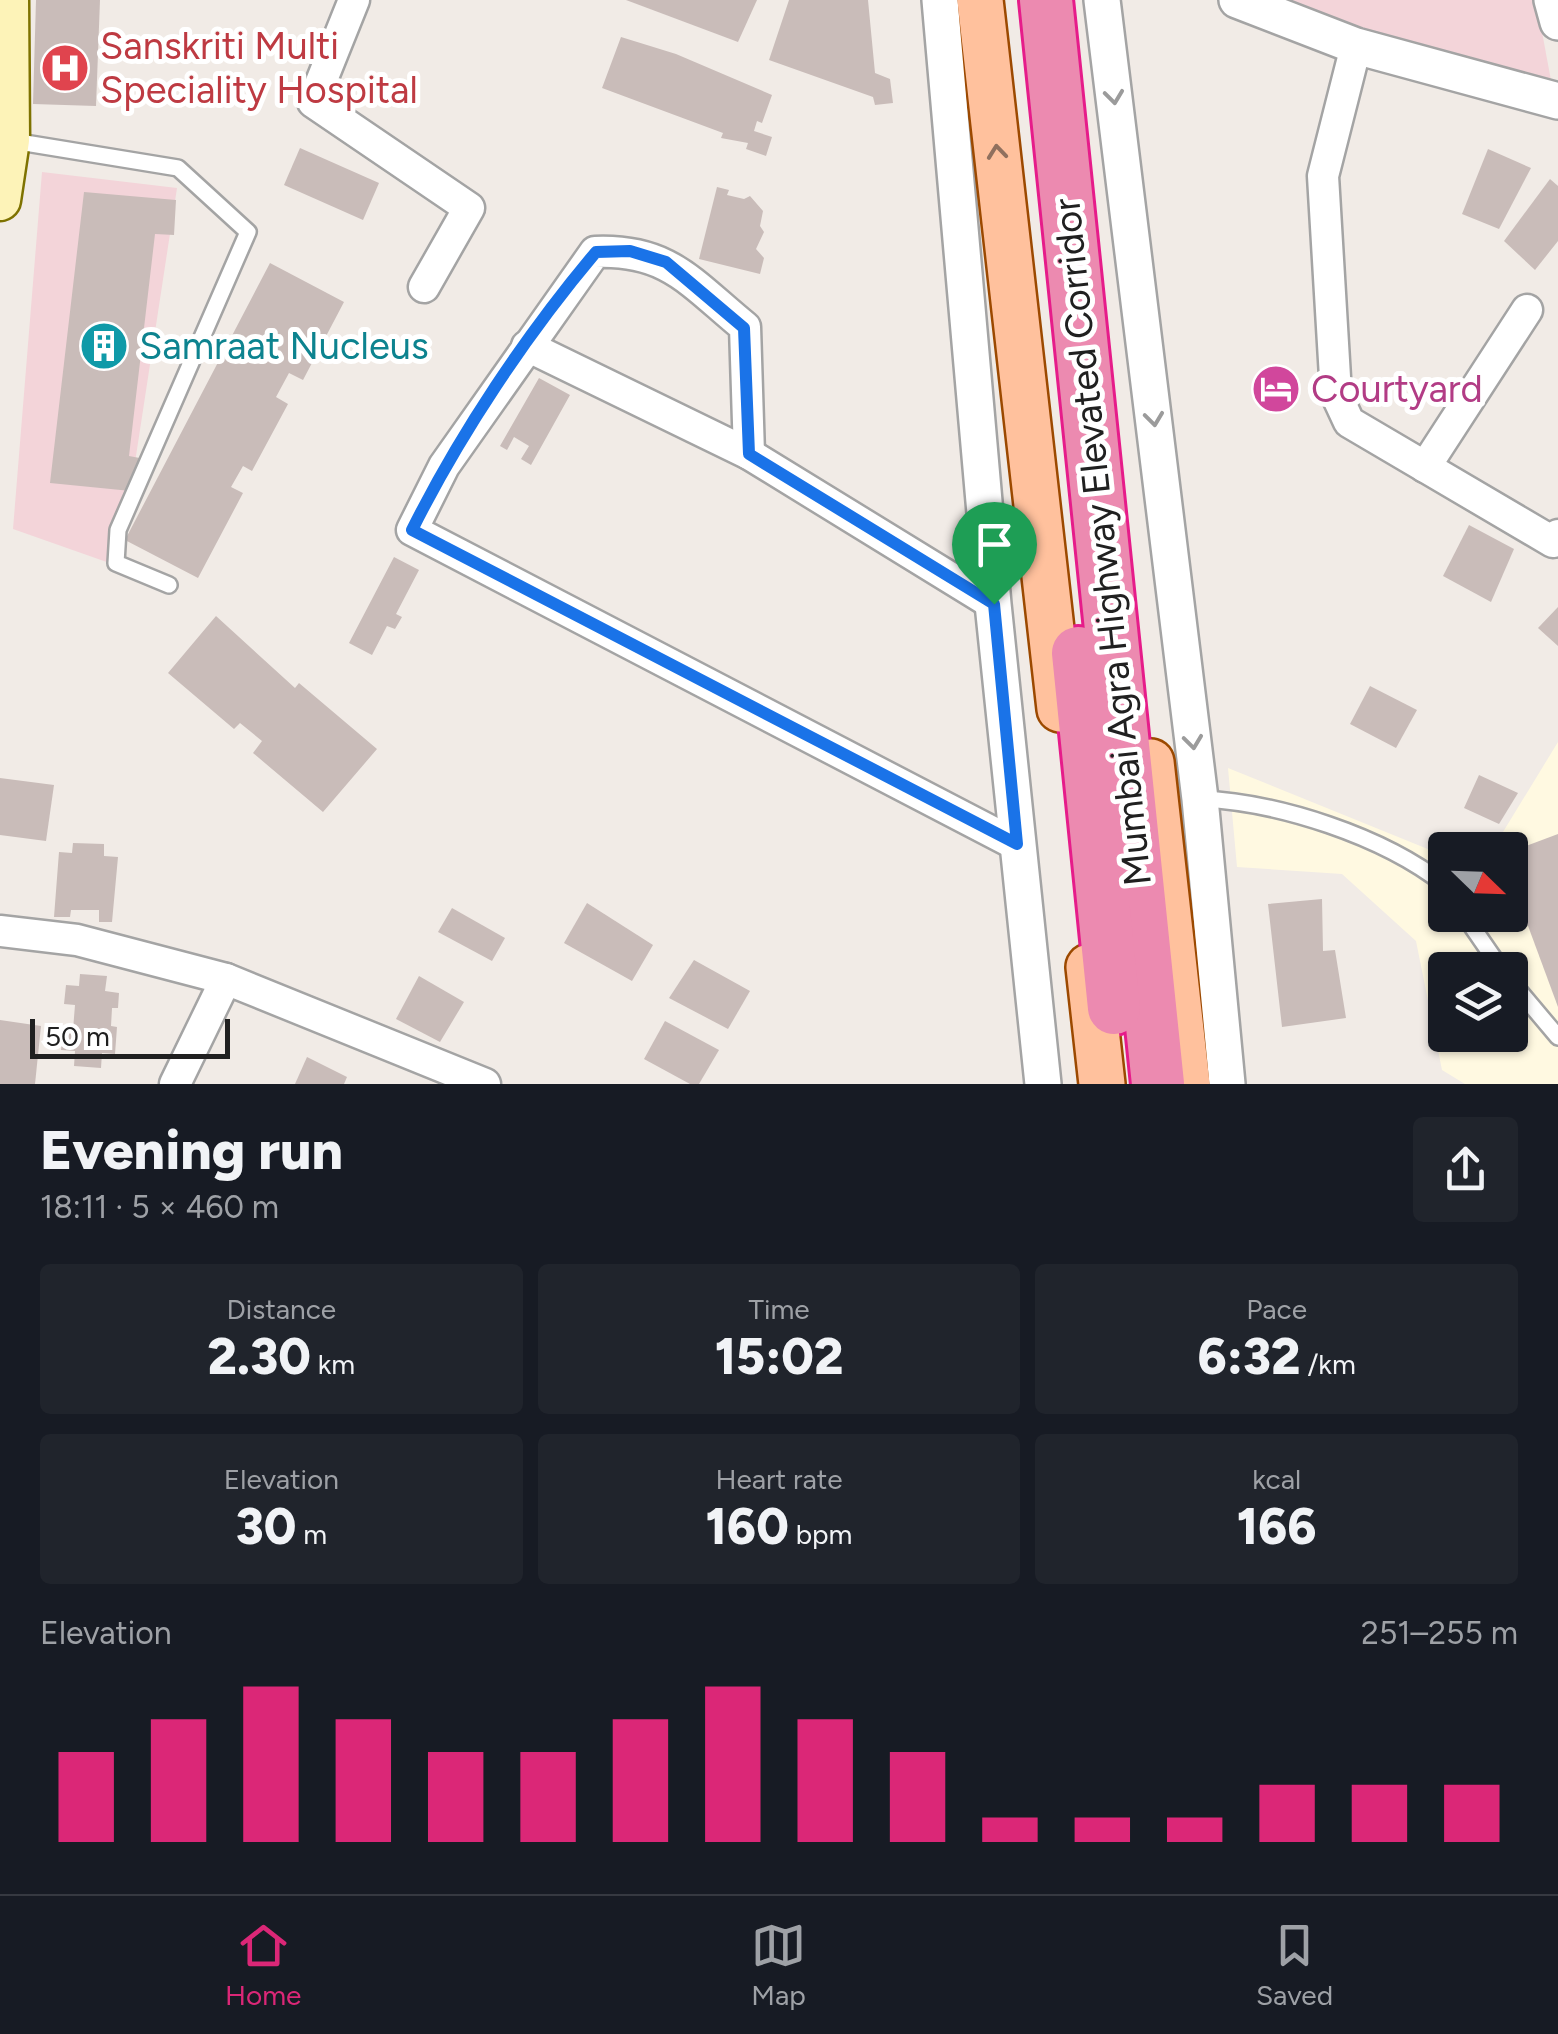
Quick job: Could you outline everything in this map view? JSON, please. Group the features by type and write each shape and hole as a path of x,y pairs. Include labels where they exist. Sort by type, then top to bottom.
{"highway":[{"name":"Mumbai Agra Highway Elevated Corridor","path":"1012,0 1122,1084"},
{"name":"Mumbai Agra Highway Elevated Corridor","path":"1046,0 1158,1084"}],"main road":[{"path":"980,0 1102,1084"},
{"path":"1064,0 1187,1084"},
{"path":"0,200 9,140 5,23"}],"street":[{"path":"354,0 314,102 469,208 424,287"},
{"path":"940,0 1042,1084"},
{"path":"1102,0 1200,799 1226,1084"},
{"path":"1237,0 1356,46 1558,101"},
{"path":"1552,0 1558,22"},
{"path":"1356,46 1323,176 1336,394 1349,422 1554,542 1558,536"},
{"path":"749,454 744,328 666,262 630,251 596,252 444,466 412,530 1017,844"},
{"path":"1425,466 1527,310"},
{"path":"527,346 749,454 994,604"},
{"path":"0,930 77,940 226,979 485,1084"},
{"path":"175,1084 226,979"}],"lane":[{"path":"9,140 178,168 248,232 118,530 116,562 169,585"},
{"path":"1200,799 1233,800 1284,811 1369,843 1428,872"},
{"path":"1528,1001 1558,1036"}],"shaded area":[{"path":"1280,0 1536,0 1556,107"},
{"path":"42,172 177,188 121,554 135,572 13,529"},
{"path":"1558,742 1558,1084 1465,1084 1442,1070 1438,1052 1528,1052 1528,952 1428,952 1428,1001 1416,941 1342,874 1237,867 1228,768 1428,849 1428,932 1528,932 1528,832 1503,832"}],"building":[{"path":"36,0 100,0 96,106 33,104"},
{"path":"626,0 757,0 738,42"},
{"path":"789,0 868,0 875,73 890,79 893,103 875,105 873,97 769,60"},
{"path":"621,37 676,54 772,95 762,123 757,121 754,131 772,137 766,156 746,149 748,143 721,138 723,133 602,88"},
{"path":"300,148 379,183 363,220 284,185"},
{"path":"1488,149 1531,168 1499,229 1462,214"},
{"path":"1550,179 1558,186 1558,241 1535,270 1504,241"},
{"path":"717,187 729,190 727,195 744,199 750,196 763,211 760,226 764,232 756,249 764,258 760,274 699,259"},
{"name":"Samraat Nucleus","path":"84,192 176,200 174,235 155,234 129,456 145,459 141,492 50,483"},
{"path":"270,263 344,302 303,380 289,373 276,397 288,404 252,471 243,466 231,487 243,493 198,578 125,540"},
{"path":"539,378 570,395 531,465 521,459 529,446 514,437 507,450 500,446"},
{"path":"1469,525 1514,549 1491,602 1443,576"},
{"path":"394,557 419,570 396,614 402,617 395,629 387,626 372,655 349,643"},
{"path":"1558,607 1558,646 1538,628"},
{"path":"216,616 295,688 299,683 377,749 323,812 253,753 262,741 240,723 234,729 168,673"},
{"path":"1370,686 1417,710 1396,748 1350,724"},
{"path":"1479,775 1518,793 1499,824 1464,808"},
{"path":"0,778 54,785 46,841 0,835"},
{"path":"1558,834 1558,1007 1528,926 1528,845"},
{"path":"73,843 104,844 104,856 118,857 112,922 99,922 99,910 71,910 70,917 54,917 59,852 72,853"},
{"path":"1322,899 1323,951 1335,950 1346,1018 1282,1027 1268,904"},
{"path":"587,903 653,945 632,981 564,943"},
{"path":"452,908 505,938 492,961 438,932"},
{"path":"694,960 750,991 728,1029 669,998"},
{"path":"80,974 107,976 105,991 119,993 118,1008 112,1008 111,1026 117,1027 115,1054 102,1053 101,1068 74,1066 75,1051 61,1050 63,1030 73,1030 75,1005 64,1004 66,985 79,986"},
{"path":"419,976 464,1002 440,1042 396,1019"},
{"path":"0,1020 41,1026 35,1084 0,1084"},
{"path":"665,1021 719,1050 699,1084 690,1084 644,1059"},
{"path":"307,1057 347,1077 344,1084 295,1084"}],"place":[{"name":"Sanskriti Multi Speciality Hospital","path":"65,68"},
{"name":"Samraat Nucleus","path":"104,346"},
{"name":"Courtyard","path":"1276,389"}],"route":[{"path":"630,251 666,262 744,328 749,454 994,604 1017,844 412,530 444,466 571,281 596,252 630,251"}]}
